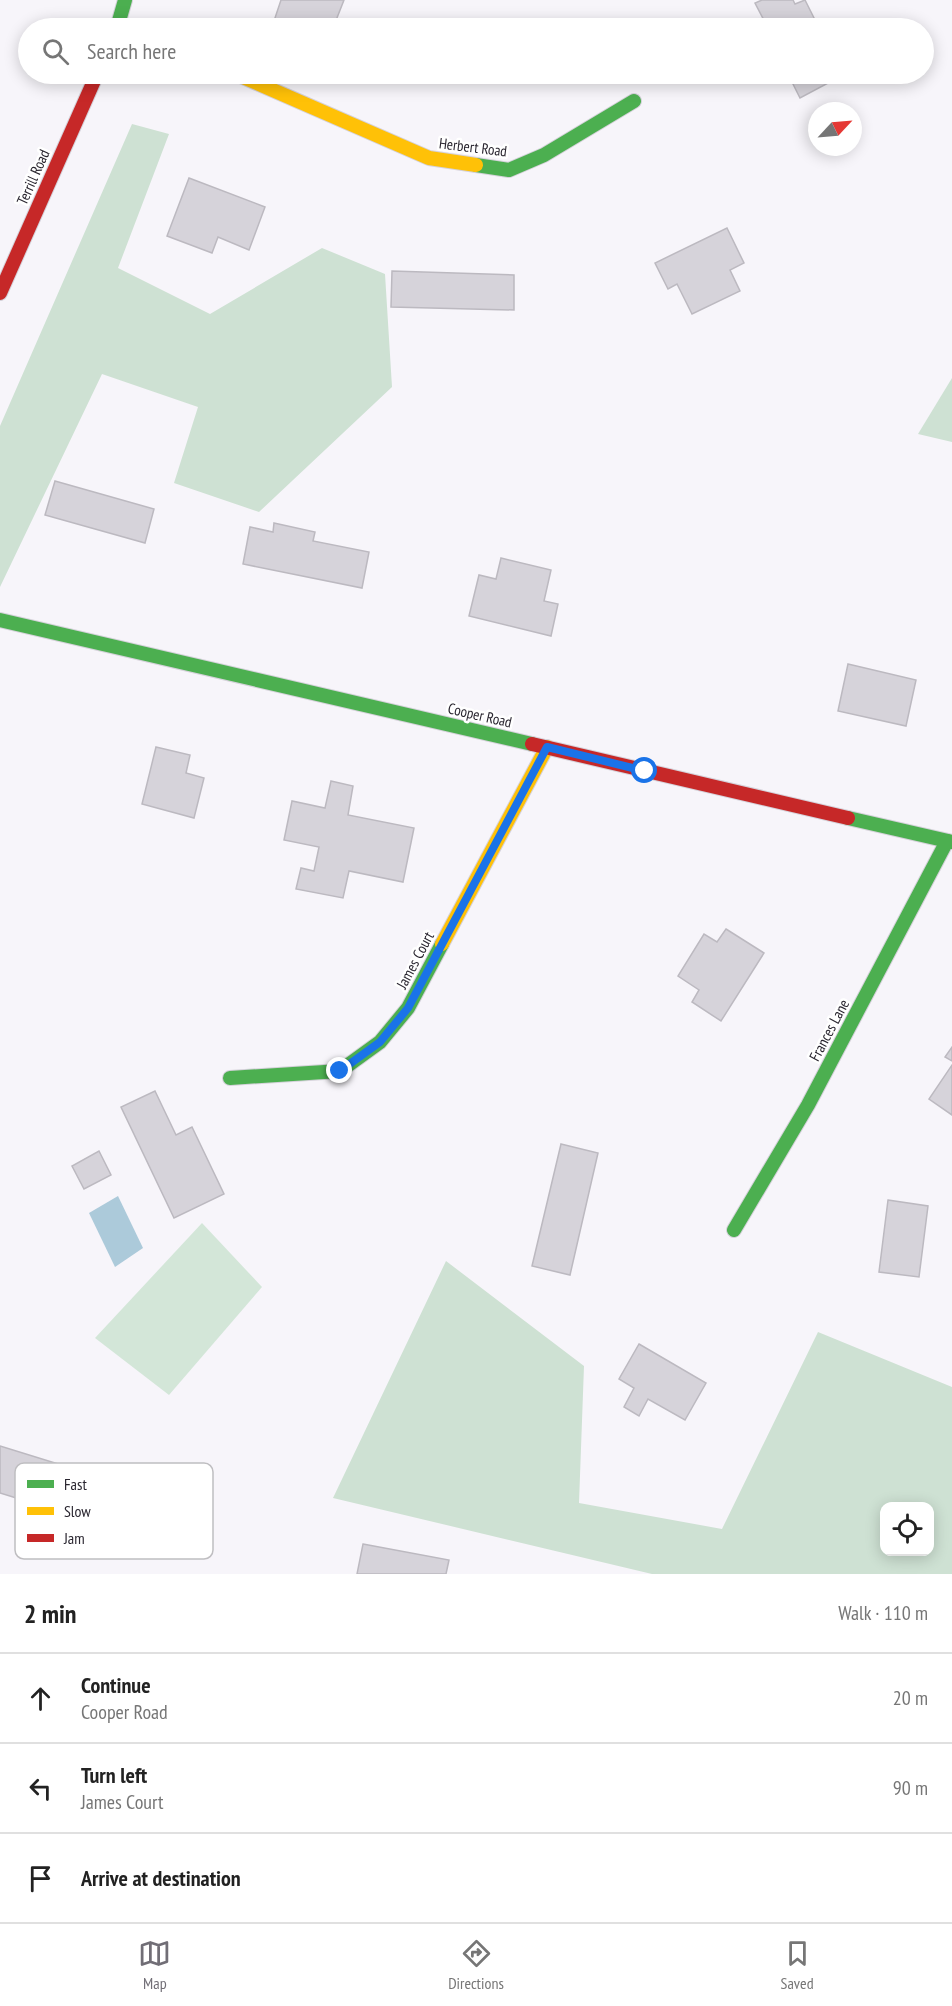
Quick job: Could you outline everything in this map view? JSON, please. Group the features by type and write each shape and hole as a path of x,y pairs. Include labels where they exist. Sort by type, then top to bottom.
{"street":[{"path":"120,18 125,0"},
{"name":"Terrill Road","path":"0,293 93,84"},
{"name":"Herbert Road","path":"259,84 429,158 509,170 544,155 634,101"},
{"name":"Cooper Road","path":"0,620 949,841"},
{"name":"James Court","path":"230,1078 340,1071 380,1042 408,1008 547,747"},
{"name":"Frances Lane","path":"734,1230 808,1105 949,841"}],"green space":[{"path":"132,124 169,134 118,268 210,314 322,248 385,274 392,387 259,512 174,483 198,407 102,374 0,587 0,426"},
{"path":"952,378 952,442 918,434"},
{"path":"202,1223 262,1287 169,1395 95,1338"},
{"path":"446,1261 584,1366 579,1503 722,1529 818,1332 952,1387 952,1574 652,1574 333,1498"}],"water":[{"path":"118,1196 143,1248 115,1267 89,1213"}],"building":[{"path":"281,0 344,0 337,18 275,18"},
{"path":"762,0 793,0 795,4 805,0 814,18 763,18 755,3"},
{"path":"793,84 826,84 800,98"},
{"path":"189,178 265,207 249,250 218,237 212,253 167,236"},
{"path":"727,228 744,263 730,270 740,291 692,314 677,284 668,289 655,263"},
{"path":"392,271 514,275 514,310 391,307"},
{"path":"55,481 154,509 145,543 45,515"},
{"path":"274,523 315,532 313,541 369,552 362,588 243,564 250,527 273,532"},
{"path":"501,558 551,570 544,601 558,604 551,636 469,616 479,575 496,579"},
{"path":"848,664 916,680 906,726 838,711"},
{"path":"156,747 190,755 186,773 204,778 194,818 142,804"},
{"path":"331,781 353,786 348,815 414,828 403,882 349,871 343,898 296,889 301,868 314,871 319,847 284,840 292,801 325,808"},
{"path":"726,929 764,953 721,1021 692,1002 699,990 678,976 704,934 717,942"},
{"path":"952,1047 952,1061 945,1057"},
{"path":"952,1065 952,1115 929,1099"},
{"path":"155,1091 176,1135 192,1127 224,1194 174,1218 121,1107"},
{"path":"561,1144 598,1153 570,1275 532,1266"},
{"path":"99,1151 111,1175 84,1189 72,1166"},
{"path":"888,1200 928,1206 919,1277 879,1272"},
{"path":"639,1344 706,1383 685,1420 648,1399 639,1416 624,1407 634,1388 619,1379"},
{"path":"0,1446 55,1463 15,1463 15,1498 0,1493"},
{"path":"363,1544 449,1560 446,1574 357,1574"}],"traffic: fast":[{"path":"120,18 125,0"},
{"path":"476,165 509,170 544,155 634,101"},
{"path":"0,620 532,744"},
{"path":"848,818 952,842"},
{"path":"734,1230 808,1105 947,841"},
{"path":"230,1078 340,1071 380,1042 408,1008 442,944"}],"traffic: slow":[{"path":"259,84 429,158 476,165"},
{"path":"442,944 547,747"}],"traffic: jam":[{"path":"0,293 93,84"},
{"path":"532,744 848,818"}],"route":[{"path":"340,1071 380,1042 408,1008 547,747 645,771"}]}
